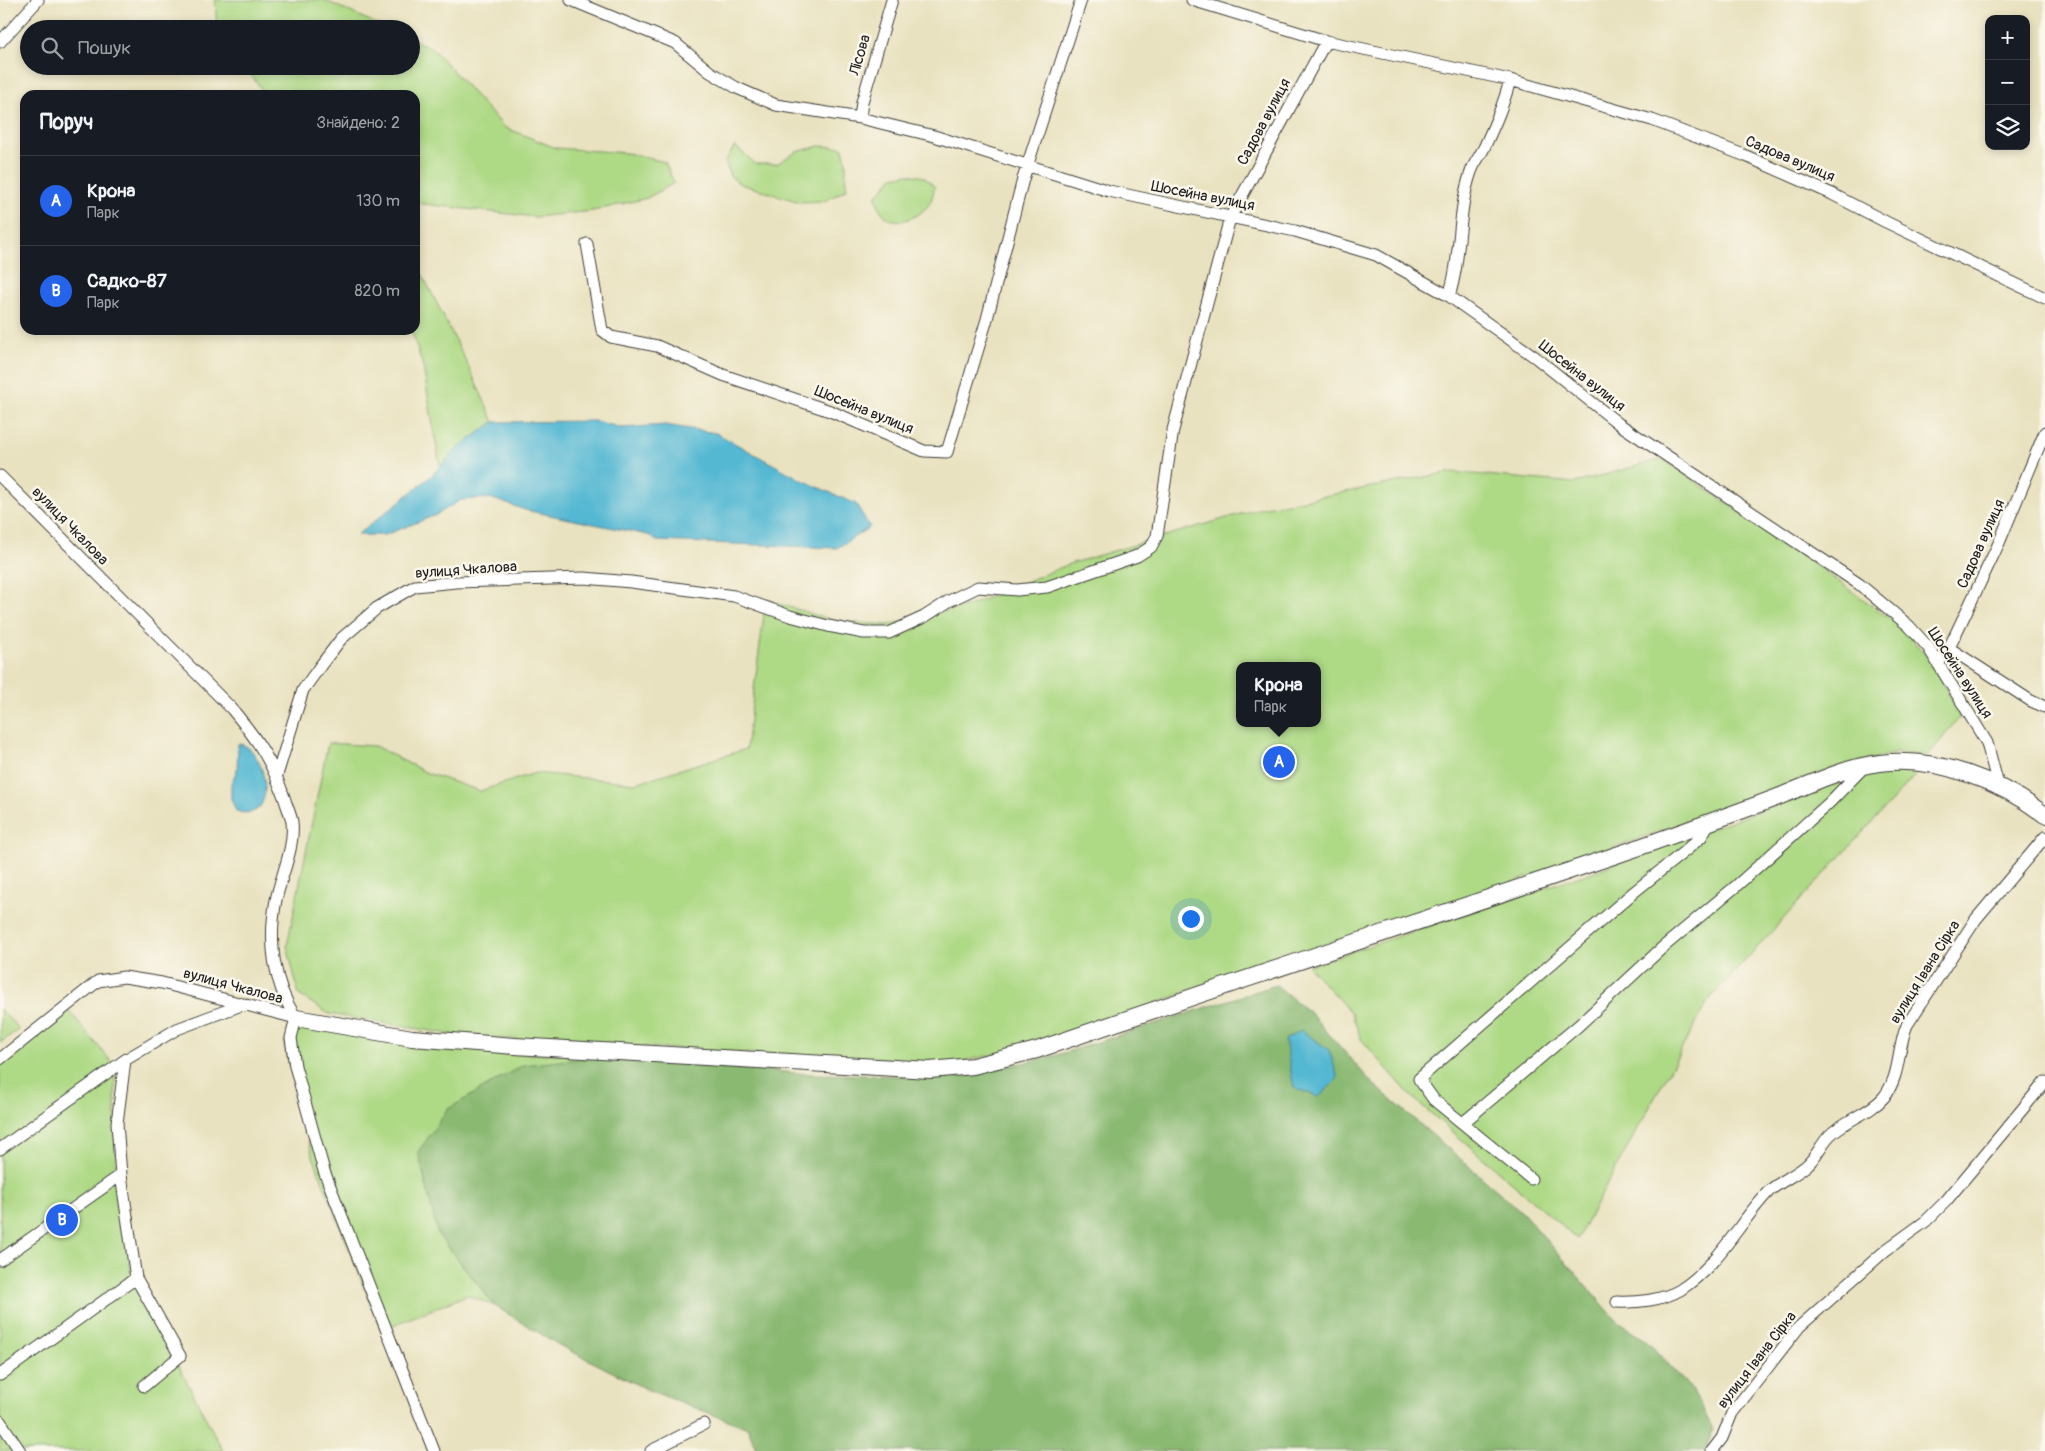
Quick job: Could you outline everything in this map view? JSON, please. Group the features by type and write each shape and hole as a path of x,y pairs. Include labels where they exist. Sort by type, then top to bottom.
{"street":[{"path":"0,42 38,0"},
{"name":"Шосейна вулиця","path":"571,0 674,43 710,72 736,88 776,105 860,118 960,143 1109,191 1295,231 1376,255 1449,296 1535,357 1620,424 1859,584 1909,626 1928,647 1987,743 1998,785"},
{"name":"Лісова","path":"860,118 865,93 892,0"},
{"name":"Шосейна вулиця","path":"586,244 602,330 611,337 657,346 723,375 830,411 924,451 947,452 987,319 1013,215 1081,0"},
{"name":"Садова вулиця","path":"1192,0 1326,40 1510,80 1652,120 1746,156 1832,194 1904,231 2045,298"},
{"name":"Садова вулиця","path":"760,605 790,616 828,626 864,633 889,633 924,617 949,601 978,587 1017,590 1047,587 1137,556 1151,547 1157,536 1172,430 1230,218 1326,40"},
{"path":"1449,296 1456,275 1467,187 1471,170 1483,150 1505,98 1510,80"},
{"name":"Садова вулиця","path":"1938,664 1949,648 2040,463 2045,432"},
{"name":"вулиця Чкалова","path":"0,476 231,708 256,738 277,775 292,822 288,859 276,900 272,940 277,979 285,1002 296,1018"},
{"name":"вулиця Чкалова","path":"277,775 303,690 321,665 341,638 362,620 377,608 415,586 475,581 584,578 631,582 734,596 760,605"},
{"path":"1949,648 2031,702 2045,707"},
{"path":"434,1451 324,1171 295,1066 290,1038 296,1018 412,1038 515,1046 930,1070 973,1066 1037,1050 1709,823 1830,776 1880,763 1917,763 1951,769 1998,785 2029,803 2045,815"},
{"path":"1464,1122 1578,1026 1662,948 1735,887 1829,803 1863,768"},
{"path":"1531,1179 1503,1158 1464,1122 1457,1119 1434,1100 1418,1079 1436,1061 1479,1028 1685,851 1700,837 1709,823"},
{"name":"вулиця Івана Сірка","path":"1617,1302 1637,1303 1678,1291 1696,1278 1715,1262 1740,1226 1770,1190 1806,1166 1818,1153 1829,1136 1883,1098 1898,1068 1902,1037 1907,1025 1976,919 2045,837"},
{"name":"вулиця Чкалова","path":"0,1059 98,981 124,977 162,983 296,1018"},
{"path":"0,1149 126,1060 177,1029 244,1004"},
{"path":"126,1060 117,1123 121,1175 136,1278 180,1356 144,1386"},
{"name":"вулиця Івана Сірка","path":"1712,1451 1722,1438 1732,1413 1800,1327 1886,1250 1909,1235 1939,1207 2045,1082"},
{"path":"0,1260 121,1175"},
{"path":"0,1375 136,1278"},
{"path":"0,1421 20,1451"},
{"path":"650,1451 704,1424"}],"green space":[{"path":"215,0 324,0 368,20 216,20"},
{"path":"420,43 432,48 504,127 556,148 627,153 665,162 674,183 647,198 593,211 535,217 420,204 420,90 262,90 251,75 420,75"},
{"path":"735,146 756,164 777,164 796,152 820,146 842,147 846,158 847,189 825,201 800,202 740,184 730,176 725,161"},
{"path":"908,174 924,177 935,187 930,202 921,213 913,217 905,220 889,218 883,214 876,196 893,177"},
{"path":"420,270 466,361 494,422 458,448 440,467 423,366 413,335 420,335"},
{"path":"1662,459 1776,536 1900,626 1930,660 1960,716 1928,756 1897,753 1838,767 1575,862 1243,971 1135,1011 1017,1050 944,1065 461,1036 329,1014 299,995 287,946 328,743 375,746 427,773 480,791 535,773 636,783 746,749 766,600 836,621 888,625 968,606 1069,564 1261,508 1451,472 1575,483"},
{"path":"1877,767 1920,770 1708,1001 1577,1239 1411,1096 1361,1039 1352,1014 1308,966 1590,873"},
{"path":"1276,985 1310,1013 1372,1083 1522,1212 1619,1323 1646,1340 1693,1391 1713,1429 1707,1451 757,1451 748,1428 646,1389 559,1345 495,1306 438,1234 418,1152 448,1109 523,1065 595,1057 810,1074 959,1077 1054,1056"},
{"path":"0,1009 19,1029 0,1043"},
{"path":"69,1011 115,1066 116,1163 132,1277 223,1451 0,1451 0,1062"},
{"path":"299,1022 506,1048 501,1054 598,1054 438,1234 495,1306 467,1295 381,1330 312,1154 284,1043"}],"water":[{"path":"596,421 622,428 665,425 716,433 802,480 856,504 870,527 837,548 657,541 648,535 525,510 490,498 461,500 436,515 385,535 357,535 429,478 458,448 494,422"},
{"path":"238,744 248,747 256,757 262,769 265,783 264,796 260,807 250,812 236,811 231,799 231,784 237,770"},
{"path":"1301,1030 1329,1050 1338,1078 1319,1097 1294,1088 1285,1040"}],"place":[{"name":"Крона","path":"1279,762"},
{"name":"Садко-87","path":"62,1220"}]}
